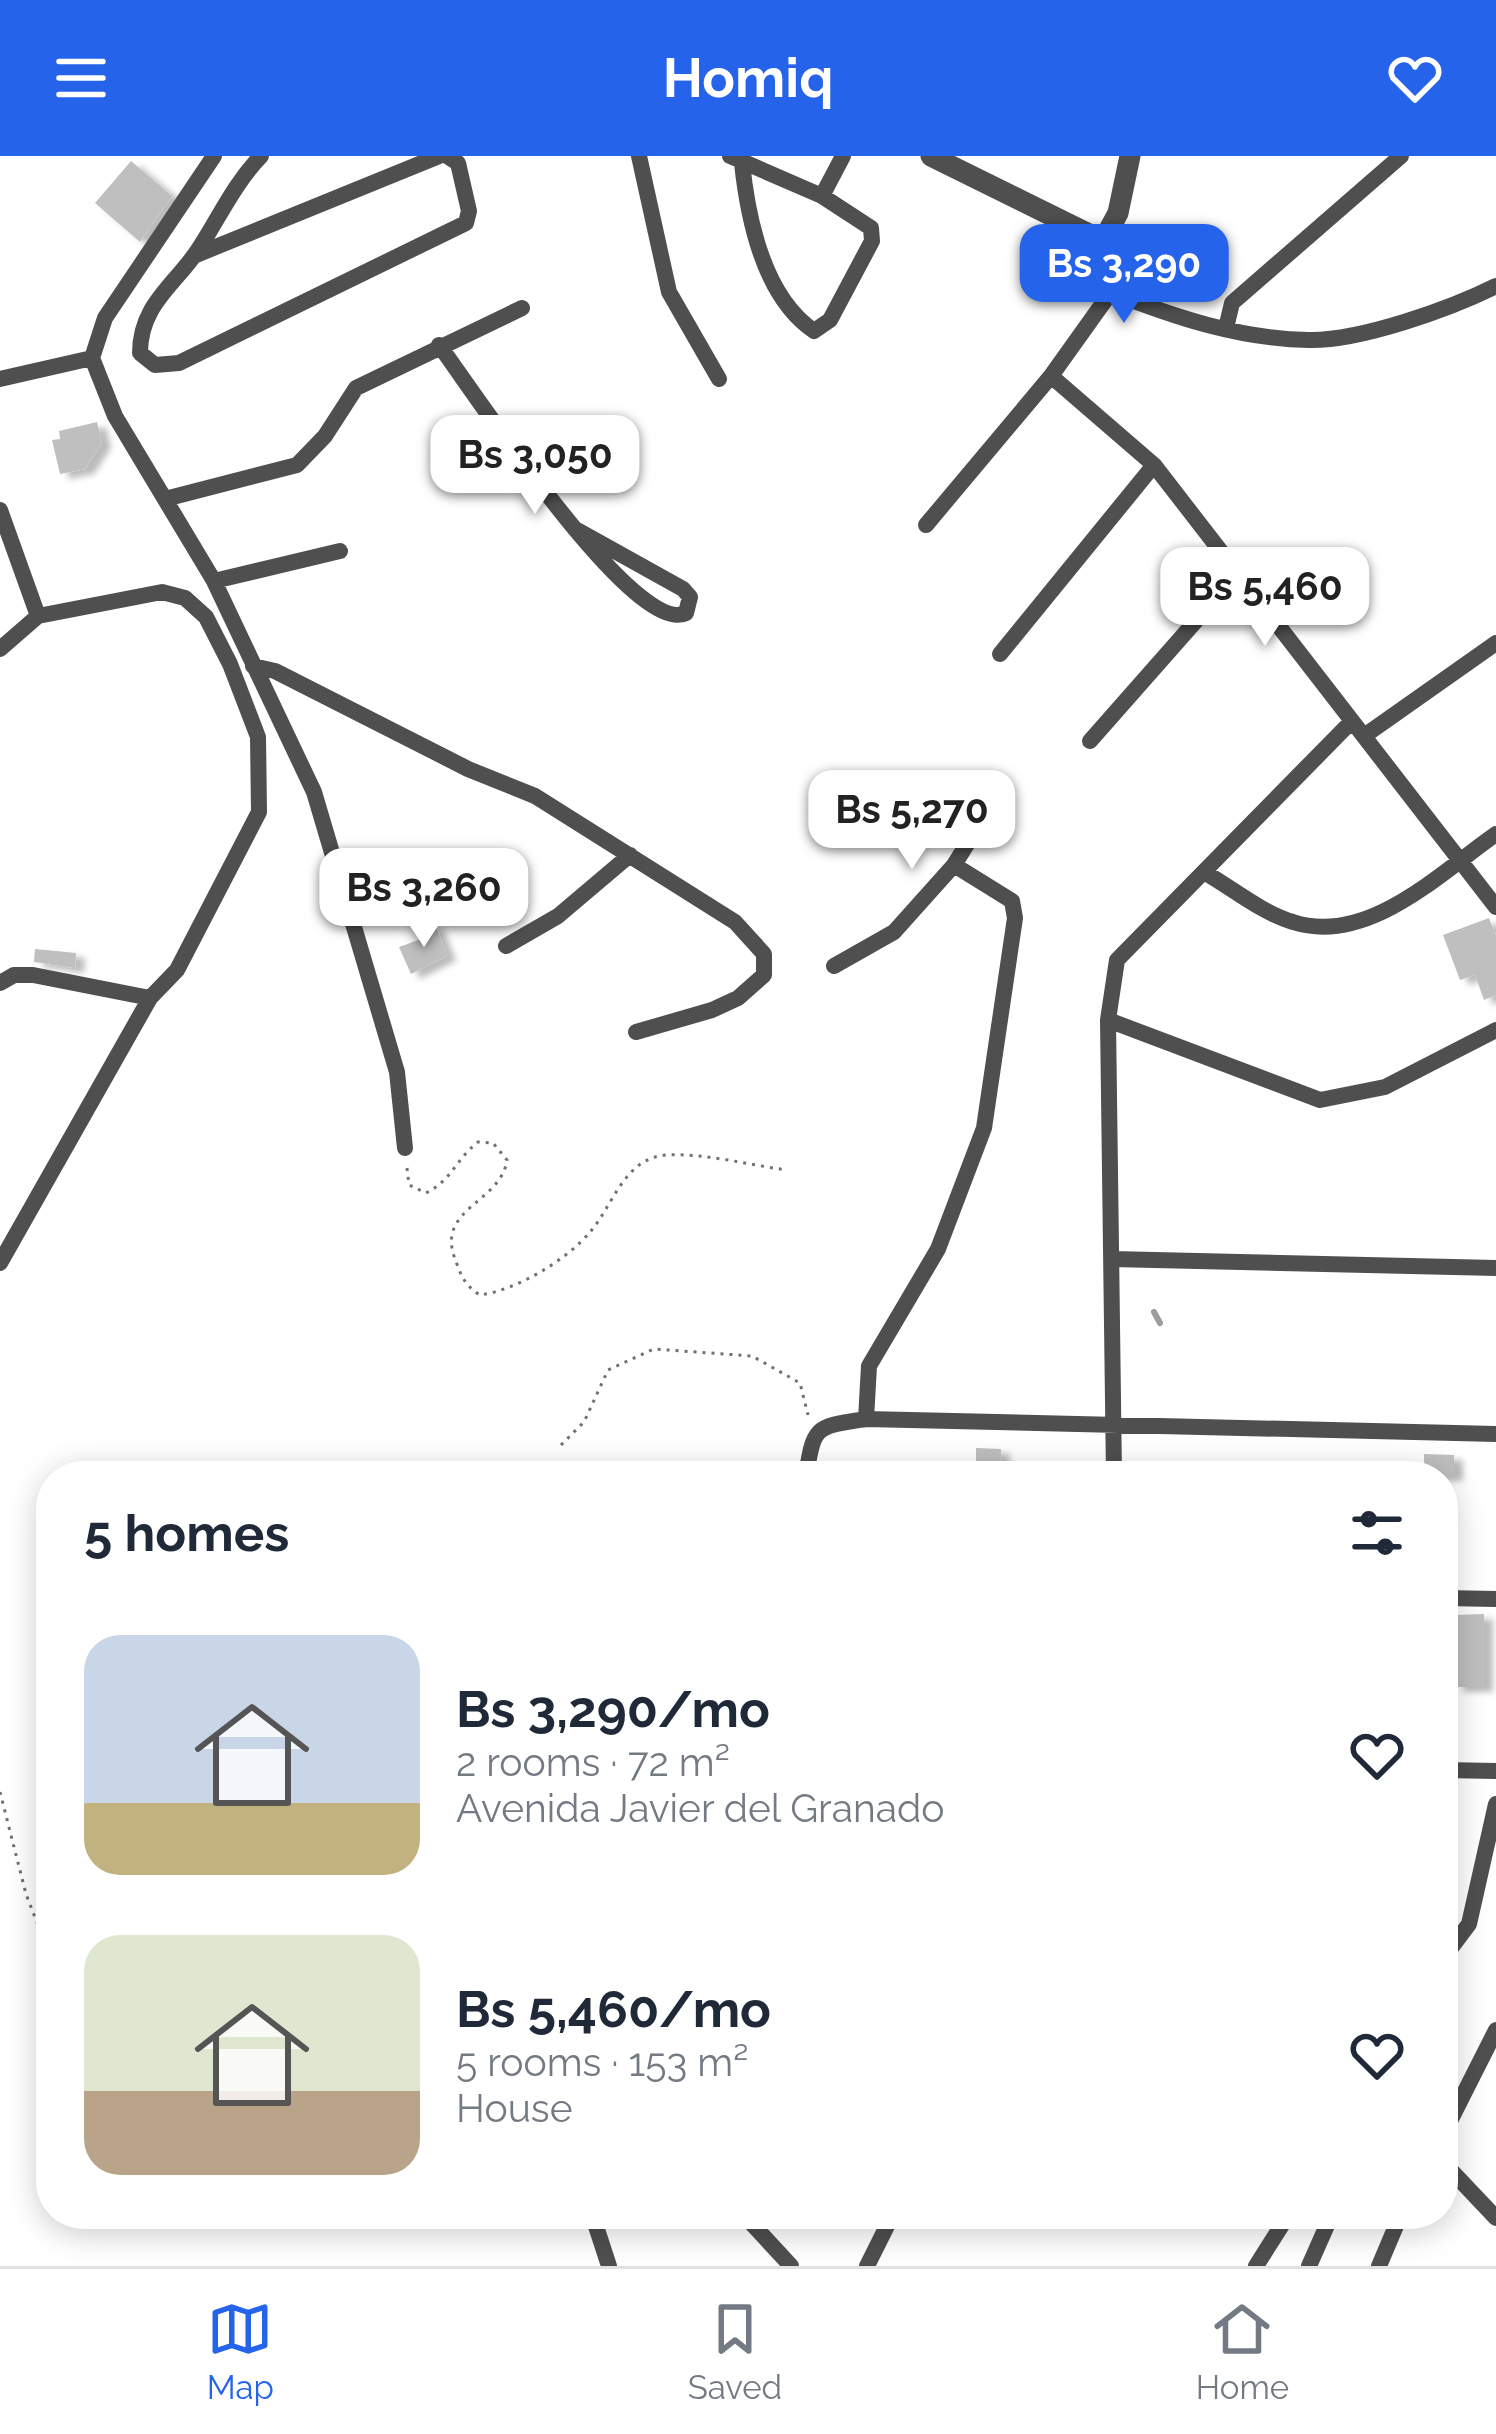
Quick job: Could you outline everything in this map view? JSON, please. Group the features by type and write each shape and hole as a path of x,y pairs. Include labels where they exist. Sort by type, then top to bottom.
{"street":[{"path":"214,156 105,318 92,358 115,416 214,581 314,792 397,1072 405,1148"},
{"path":"195,255 443,156 458,163 469,211 466,223 178,363 155,365 140,353 140,332 151,307 195,255 241,177 261,156"},
{"path":"639,156 669,292 719,379"},
{"path":"823,196 843,156"},
{"path":"931,156 1103,242"},
{"path":"926,525 1051,376 1111,292 1103,242 1118,213 1130,156"},
{"path":"1226,328 1232,303 1401,156"},
{"path":"736,160 823,196 862,219 872,241 830,320 814,331 788,303 762,255 736,160"},
{"path":"1111,292 1186,322 1310,340 1347,335 1496,286"},
{"path":"165,499 297,465 325,436 356,388 522,308"},
{"path":"440,345 577,530 626,588 670,616 686,613 691,596 682,589 577,530"},
{"path":"0,379 92,358"},
{"path":"1051,376 1154,465 1496,907"},
{"path":"1000,654 1154,465"},
{"path":"0,510 38,616"},
{"path":"214,581 340,550"},
{"path":"1090,741 1240,572"},
{"path":"0,649 38,616 136,595 185,598 206,617 254,723 260,812 177,970 150,998 0,1263"},
{"path":"1364,736 1496,643"},
{"path":"253,666 275,670 468,769 535,796 735,922 764,954 764,975 738,998 636,1032"},
{"path":"1114,1461 1108,1020 1117,961 1352,721"},
{"path":"834,966 894,932 954,865 1001,790"},
{"path":"1204,872 1288,921 1327,930 1382,912 1496,834"},
{"path":"506,946 558,916 630,855"},
{"path":"866,1419 868,1366 946,1230 985,1128 999,1051 1015,918 1012,901 954,865"},
{"path":"0,983 14,975 33,975 150,998"},
{"path":"1108,1020 1320,1100 1385,1087 1496,1030"},
{"path":"1112,1259 1496,1268"},
{"path":"808,1461 812,1435 819,1428 866,1419 1496,1434"},
{"path":"1458,1598 1496,1599"},
{"path":"1458,1770 1496,1771"},
{"path":"1458,1936 1469,1924 1496,1804"},
{"path":"1458,2105 1496,2030"},
{"path":"1458,2178 1496,2218"},
{"path":"597,2229 609,2266"},
{"path":"756,2229 791,2266"},
{"path":"867,2266 885,2229"},
{"path":"1256,2266 1279,2229"},
{"path":"1310,2266 1326,2229"},
{"path":"1379,2266 1395,2229"}],"path":[{"path":"405,1148 409,1185 426,1193 448,1182 462,1155 478,1142 493,1143 507,1160 505,1175 455,1220 449,1241 464,1284 480,1295 502,1292 569,1251 593,1229 635,1167 663,1155 787,1170"},
{"path":"560,1445 584,1422 608,1370 654,1349 752,1356 785,1370 800,1383 812,1435"},
{"path":"0,1792 36,1920"}],"building":[{"path":"131,161 172,196 140,242 95,203"},
{"path":"97,422 102,443 85,469 60,474 52,440 60,439 59,431"},
{"path":"1489,918 1496,936 1496,995 1484,1000 1475,975 1460,980 1443,935"},
{"path":"435,924 447,956 411,974 399,947 424,938 422,929"},
{"path":"35,949 76,953 75,968 34,962"},
{"path":"976,1448 1001,1449 1001,1461 976,1461"},
{"path":"1424,1454 1454,1455 1454,1461 1424,1461"},
{"path":"1484,1614 1484,1687 1458,1687 1458,1615"}],"waterway":[{"path":"1154,1312 1160,1323"}]}
